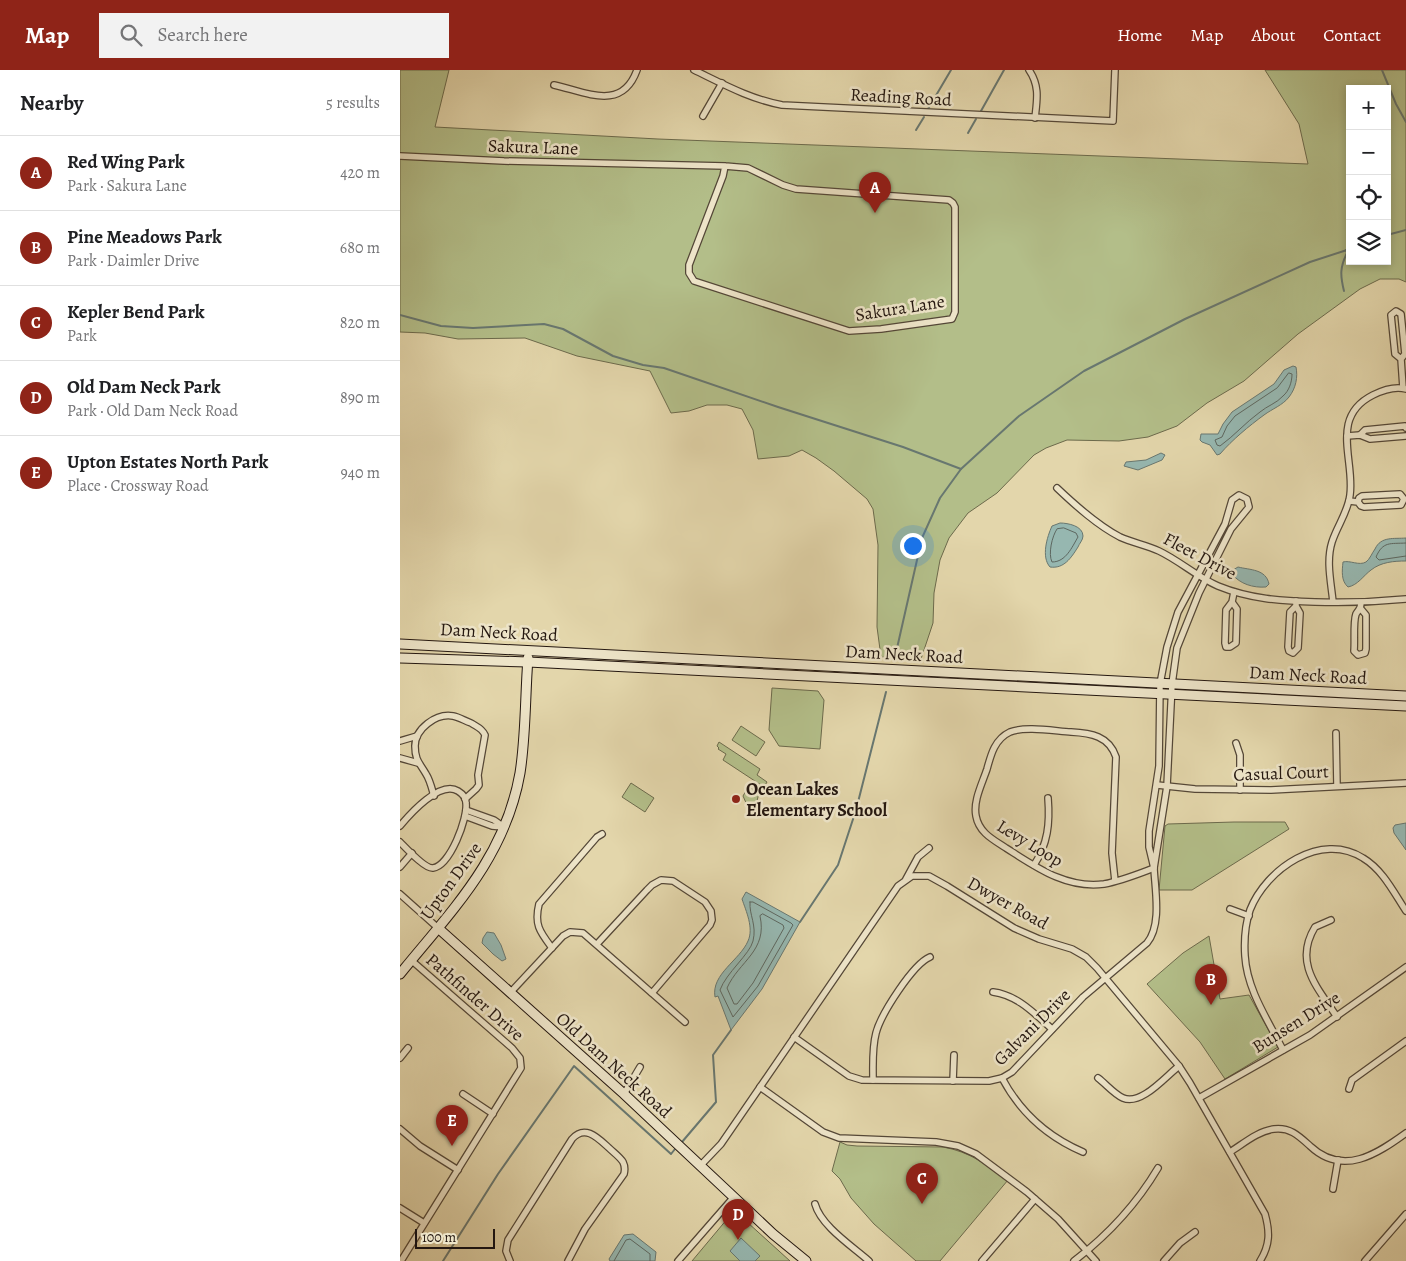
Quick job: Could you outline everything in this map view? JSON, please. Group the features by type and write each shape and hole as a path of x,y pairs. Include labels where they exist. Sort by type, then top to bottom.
{"main road":[{"name":"Dam Neck Road","path":"400,644 1406,696"},
{"name":"Upton Drive","path":"400,974 475,882 496,847 504,827 520,774 528,650"},
{"name":"Dam Neck Road","path":"400,658 528,662 1406,706"},
{"path":"732,672 733,661"},
{"name":"Old Dam Neck Road","path":"438,928 624,1094 773,1234 806,1261"}],"street":[{"path":"554,85 602,96 610,96 619,94 627,88 636,70"},
{"name":"Reading Road","path":"694,70 755,98 771,103 800,107 1113,121 1115,70"},
{"path":"1029,70 1038,93 1035,118"},
{"path":"702,116 722,83"},
{"name":"Sakura Lane","path":"400,156 512,161 726,166 748,168 783,186 796,189 949,200 955,207 955,312 952,319 880,329 849,331 694,281 689,273 689,265 726,166"},
{"path":"1333,602 1329,565 1331,548 1349,501 1352,479 1346,448 1350,420 1363,401 1382,391 1404,388 1401,359 1395,354 1392,315 1396,311 1402,314 1405,354 1401,359"},
{"path":"1360,436 1365,430 1405,426 1406,428"},
{"path":"1347,436 1360,436 1370,440 1406,436"},
{"name":"Fleet Drive","path":"1057,488 1075,505 1121,537 1162,552 1205,580 1234,592 1296,604 1333,602 1361,606 1406,599"},
{"path":"1349,501 1358,502 1364,507 1401,505 1404,499 1400,494 1362,496 1358,502"},
{"name":"Galvani Drive","path":"794,1037 849,1076 862,1080 989,1081 1002,1078 1012,1072 1068,1011 1147,942 1154,933 1156,922 1154,868 1167,786 1171,695 1177,648 1205,580 1232,528 1250,507 1244,496 1239,495 1232,500 1225,524 1171,631 1160,684 1159,766 1149,838 1154,868"},
{"path":"1232,602 1237,610 1236,643 1230,648 1224,643 1226,614 1227,607 1232,602 1234,592"},
{"path":"1296,604 1300,613 1298,648 1293,653 1288,652 1288,638 1290,612 1296,604"},
{"path":"1361,606 1366,615 1366,649 1360,655 1354,651 1356,616 1361,606"},
{"path":"434,796 427,775 418,762 415,746 417,736 429,723 447,716 458,717 484,732 485,739 478,775 479,785 465,799"},
{"name":"Levy Loop","path":"1115,881 1112,853 1116,757 1107,742 1094,734 1088,733 1015,731 1003,737 992,751 976,804 978,822 986,835 1049,874 1072,882 1093,884 1115,881 1154,868"},
{"path":"1336,733 1337,786"},
{"path":"400,741 417,736"},
{"path":"1236,743 1240,755 1240,790"},
{"path":"400,758 418,762"},
{"name":"Casual Court","path":"1157,785 1271,790 1406,783"},
{"path":"400,826 416,808 445,789 460,792 465,799 465,813 460,835 453,848 438,866 433,868 426,866 400,842"},
{"path":"1034,865 1044,848 1049,817 1048,798"},
{"path":"465,813 492,826 504,827"},
{"path":"552,948 538,930 536,916 539,904 597,837 602,834"},
{"path":"700,1166 721,1144 898,886 906,879 918,857 929,848"},
{"path":"1283,1050 1256,1000 1249,982 1244,946 1249,916 1254,903 1266,884 1286,865 1312,851 1331,849 1347,851 1357,854 1379,871 1406,911"},
{"path":"400,866 412,853"},
{"name":"Dwyer Road","path":"906,879 918,875 929,876 1022,932 1079,952 1093,962 1179,1066 1265,1214 1269,1241 1267,1250 1260,1261"},
{"path":"597,944 646,890 657,881 666,879 674,881 706,902 712,916 710,926 652,993"},
{"name":"Old Dam Neck Road","path":"400,894 438,928"},
{"path":"1230,909 1249,916"},
{"path":"1331,920 1315,927 1308,941 1306,956 1311,978 1337,1017"},
{"path":"510,993 563,936 575,932 583,933 685,1022"},
{"path":"873,1080 874,1042 883,1015 919,964 930,957"},
{"name":"Pathfinder Drive","path":"401,1261 519,1073 521,1063 520,1058 512,1048 411,960"},
{"name":"Bunsen Drive","path":"1199,1098 1310,1035 1406,967"},
{"path":"993,992 1004,994 1020,1002 1052,1029"},
{"path":"1349,1089 1352,1080 1406,1041"},
{"path":"400,1058 408,1048"},
{"path":"953,1081 954,1055"},
{"path":"1098,1078 1120,1096 1130,1100 1146,1094 1179,1066"},
{"path":"624,1094 640,1067"},
{"path":"1002,1078 1012,1096 1036,1123 1067,1145 1083,1152"},
{"path":"760,1087 823,1132 839,1138 936,1142 947,1143 966,1149 995,1167 1035,1199 1058,1219 1096,1261"},
{"path":"463,1094 493,1114"},
{"path":"1230,1152 1261,1133 1281,1128 1294,1132 1316,1151 1338,1160 1348,1161 1366,1158 1406,1133"},
{"path":"400,1129 420,1146 458,1170"},
{"path":"510,1261 506,1251 508,1240 572,1139 577,1134 586,1132 595,1135 622,1160 625,1170 585,1229 568,1261"},
{"path":"1333,1190 1338,1160"},
{"path":"1074,1261 1110,1230 1129,1209 1142,1194 1158,1168"},
{"path":"678,1261 734,1198"},
{"path":"982,1261 1035,1199"},
{"path":"815,1204 824,1222 869,1261"},
{"path":"400,1208 424,1223"},
{"path":"1365,1261 1406,1214"},
{"path":"1164,1261 1180,1243 1195,1232"}],"green space":[{"path":"400,70 449,70 435,127 658,139 1308,164 1299,124 1265,70 1406,70 1406,282 1399,279 1380,279 1360,289 1298,334 1244,381 1207,403 1177,426 1148,437 1119,441 1067,440 1034,455 997,493 968,513 949,538 940,560 934,593 933,623 921,659 881,657 877,627 878,545 873,509 867,499 834,471 802,450 789,456 758,459 753,430 742,409 727,405 707,405 689,411 671,413 650,371 577,356 525,338 458,339 425,333 400,332"},
{"path":"772,688 818,691 824,700 820,749 779,746 769,730"},
{"path":"741,726 765,742 756,756 732,740"},
{"path":"719,742 760,769 757,775 767,782 764,787 723,760 726,754 718,749"},
{"path":"631,783 654,798 645,812 622,797"},
{"path":"750,788 759,793 756,805 750,807 743,796 747,789"},
{"path":"1285,822 1289,829 1192,890 1159,890 1165,826 1168,824"},
{"path":"1209,936 1220,999 1249,995 1278,1047 1225,1079 1200,1042 1147,984 1183,953"},
{"path":"840,1142 857,1146 943,1147 953,1149 978,1160 1008,1180 940,1261 916,1261 874,1224 851,1198 840,1179 832,1171"},
{"path":"733,1212 736,1212 790,1261 692,1261"}],"water":[{"path":"1293,366 1296,367 1297,379 1289,397 1247,428 1220,454 1217,455 1210,445 1200,440 1201,434 1218,434 1232,412 1274,384 1284,370"},
{"path":"1161,453 1165,455 1162,460 1138,470 1124,466 1126,462 1146,460"},
{"path":"1060,523 1078,527 1083,537 1067,562 1059,566 1050,567 1045,553 1047,541 1052,526"},
{"path":"1406,538 1406,561 1379,565 1355,584 1348,587 1346,585 1342,576 1343,562 1366,562 1384,540"},
{"path":"1238,567 1265,575 1269,584 1266,587 1261,587 1243,583 1232,574 1233,570"},
{"path":"1406,823 1406,850 1394,833 1393,828 1395,825"},
{"path":"746,892 800,922 762,989 731,1030 718,996 715,997 715,989 717,981 744,948 750,936 749,920 742,899"},
{"path":"487,932 494,933 506,959 502,961 482,943"},
{"path":"633,1234 656,1252 655,1261 610,1261 609,1259 624,1235"},
{"path":"741,1238 760,1256 755,1261 740,1261 730,1251"}],"waterway":[{"path":"928,109 951,70"},
{"path":"981,111 1004,70"},
{"path":"1382,70 1396,104 1406,122"},
{"path":"916,130 924,117"},
{"path":"968,133 976,119"},
{"path":"1391,234 1406,230"},
{"path":"895,657 922,538 940,498 961,469 1019,416 1084,371 1185,319 1310,262 1346,250"},
{"path":"1344,291 1341,271 1346,256"},
{"path":"400,315 441,326 473,328 544,324 563,329 613,356 643,365 664,368 903,447 961,469"},
{"path":"800,922 838,865 856,810 886,692"},
{"path":"682,1142 716,1102 713,1055 731,1030"},
{"path":"443,1261 498,1174 574,1066 671,1154 675,1149"}],"place":[{"name":"Red Wing Park","path":"875,213"},
{"name":"Ocean Lakes Elementary School","path":"736,799"},
{"name":"Pine Meadows Park","path":"1211,1005"},
{"name":"Upton Estates North Park","path":"452,1146"},
{"name":"Kepler Bend Park","path":"922,1204"},
{"name":"Old Dam Neck Park","path":"738,1240"}]}
